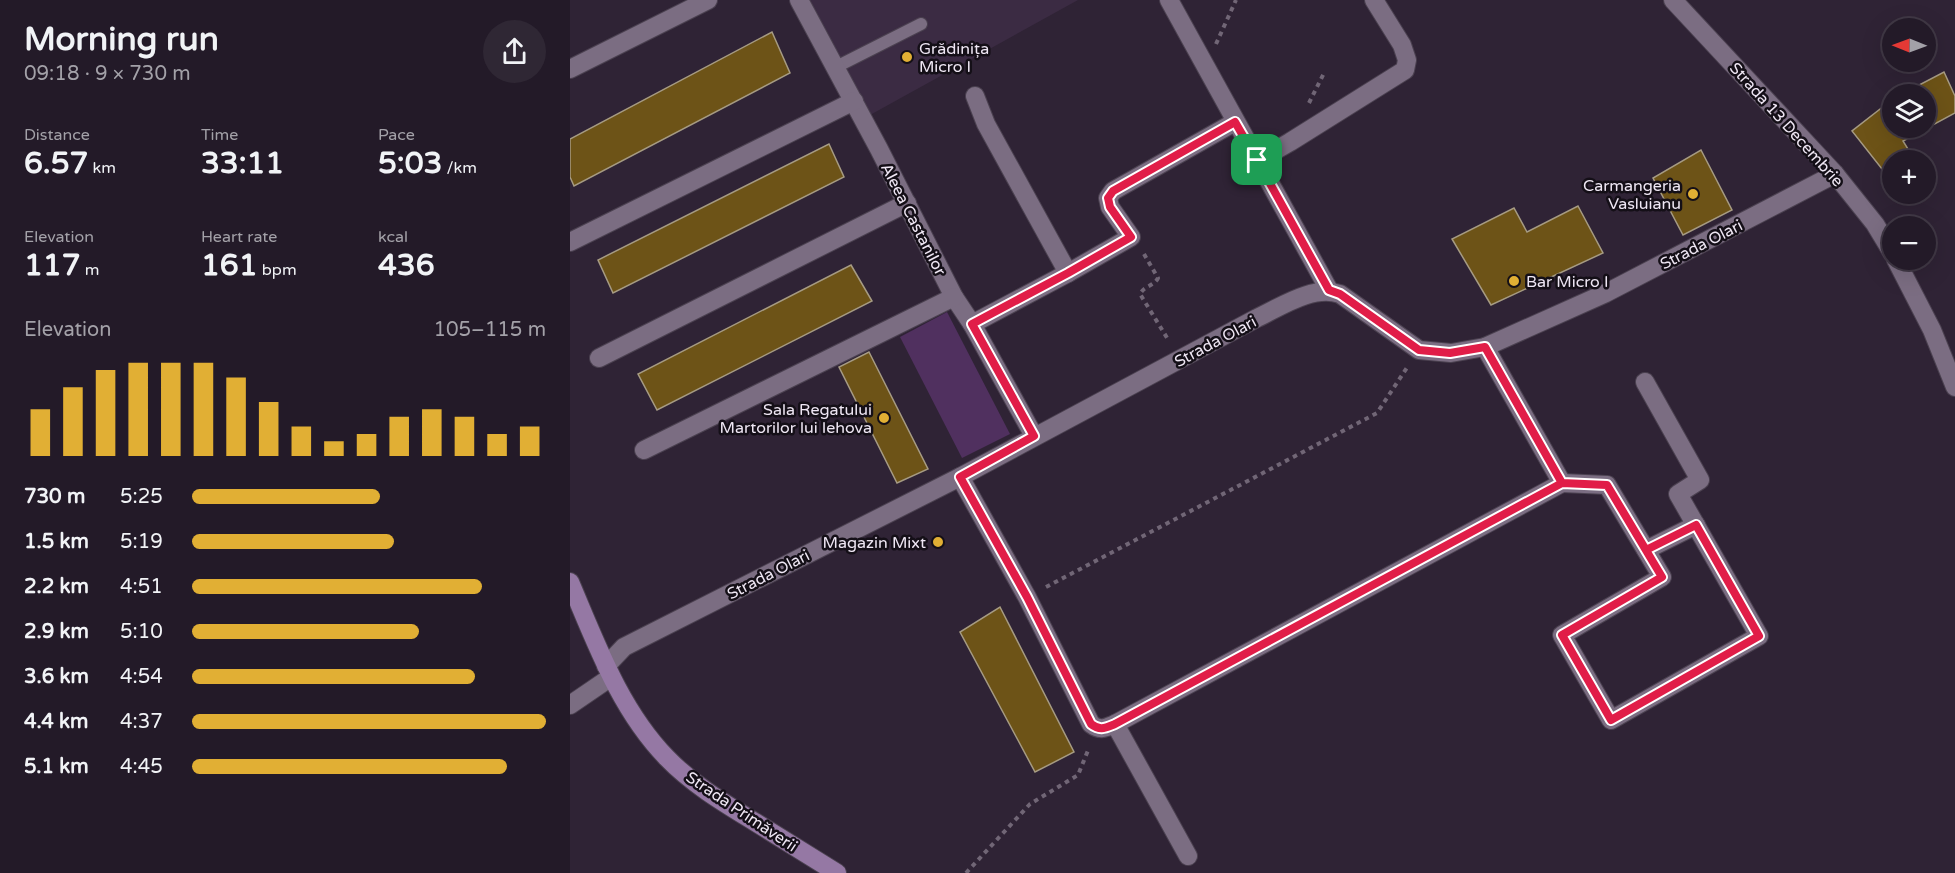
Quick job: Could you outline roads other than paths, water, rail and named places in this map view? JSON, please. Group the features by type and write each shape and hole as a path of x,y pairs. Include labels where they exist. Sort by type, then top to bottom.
{"street":[{"path":"570,69 708,0"},
{"name":"Aleea Castanilor","path":"799,0 854,101 954,297 972,324 1034,436"},
{"path":"1169,0 1329,290"},
{"path":"1257,160 1405,70 1407,60 1402,45 1374,0"},
{"name":"Strada 13 Decembrie","path":"1673,0 1835,174 1882,236"},
{"path":"975,96 986,124 1068,273"},
{"path":"570,242 854,101"},
{"path":"972,324 1131,237 1110,207 1108,198 1113,191 1235,122"},
{"name":"Strada Olari","path":"570,705 608,671 624,647 960,477 1257,318 1312,294 1329,290 1340,294 1419,350 1450,353 1485,347 1606,293 1835,174"},
{"path":"599,358 906,203"},
{"path":"1901,270 1932,330 1955,387"},
{"path":"644,450 954,297"},
{"path":"1485,347 1562,483"},
{"path":"960,477 1027,597 1091,724 1106,726 1562,483 1607,485 1662,577 1562,635 1611,720 1759,636 1678,494 1700,480 1645,382"},
{"path":"1646,550 1696,525"},
{"name":"Strada Primăverii","path":"570,582 608,671 643,730 666,757 689,778 720,800 837,873"},
{"path":"1106,726 1188,856"}],"lane":[{"path":"836,67 921,24"}],"place":[{"name":"Grădinița Micro I","path":"907,57"},
{"name":"Carmangeria Vasluianu","path":"1693,194"},
{"name":"Bar Micro I","path":"1514,281"},
{"name":"Sala Regatului Martorilor lui Iehova","path":"884,418"},
{"name":"Magazin Mixt","path":"938,542"}]}
